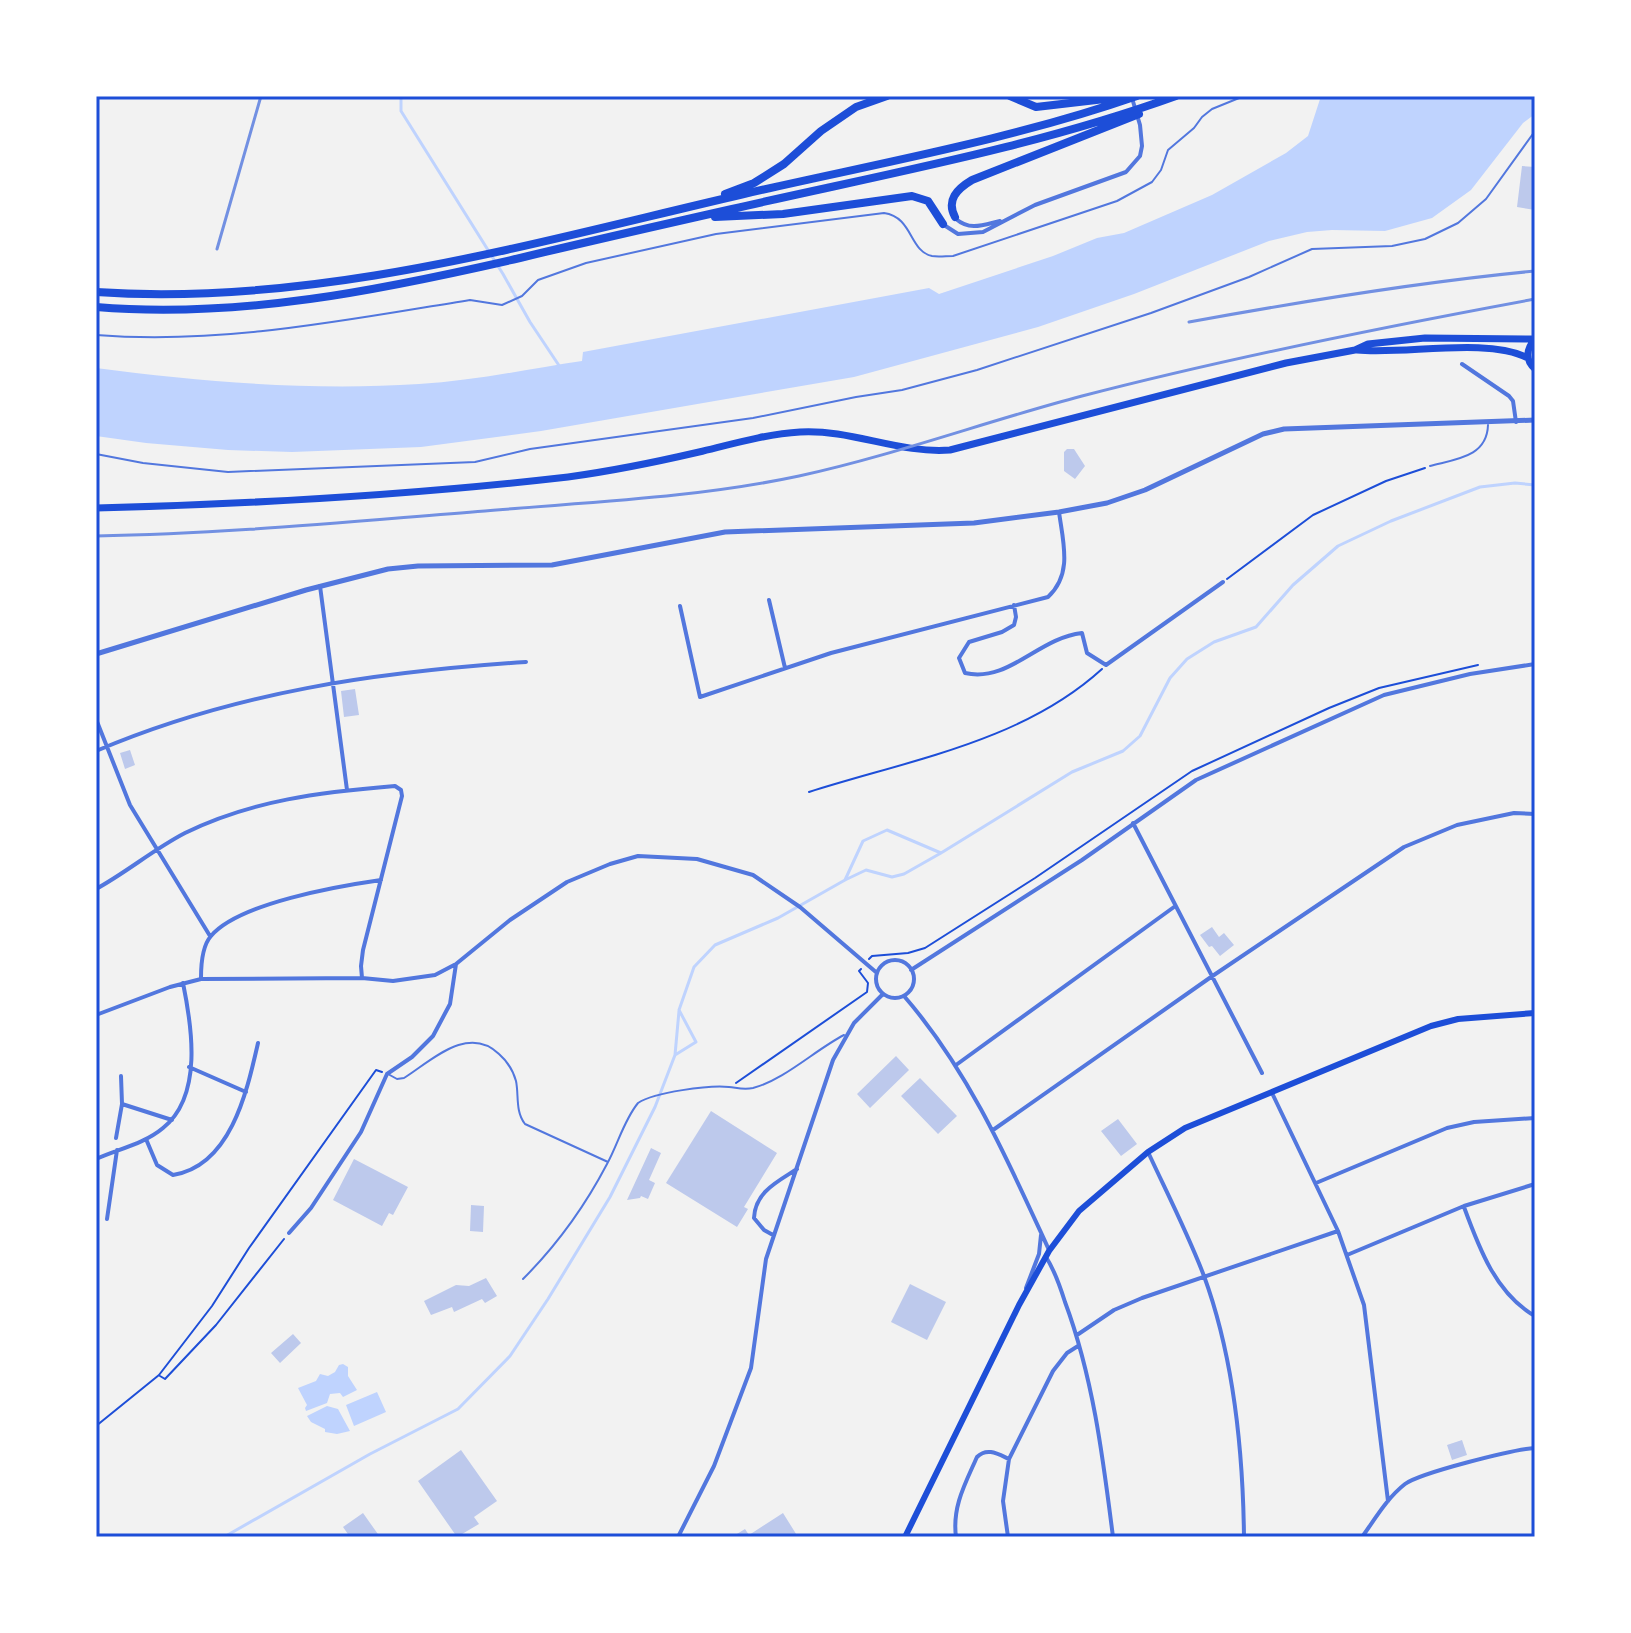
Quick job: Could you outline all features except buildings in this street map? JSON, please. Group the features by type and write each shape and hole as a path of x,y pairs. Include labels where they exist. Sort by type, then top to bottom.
{"highway":[{"path":"691,206 754,183 784,164 821,131 856,107 887,96"},
{"path":"1010,96 1036,107 1120,99"},
{"path":"96,292 172,294 274,290 368,278 1028,128 1134,96"},
{"path":"955,217 951,208 953,198 972,180 1177,96"},
{"path":"96,307 174,310 274,304 357,292 959,158 1122,118"},
{"path":"695,218 795,213 912,196 928,201 943,224"}],"main road":[{"path":"1355,350 1368,344 1425,338 1535,339"},
{"path":"1535,339 1528,349 1528,358 1535,369"},
{"path":"96,508 331,499 568,477 630,468 760,437 803,432 821,432 923,450 950,450 1286,363 1355,350 1491,350 1528,358"},
{"path":"905,1537 1019,1305 1048,1254 1079,1211 1148,1152 1185,1128 1431,1026 1458,1019 1535,1013"}],"street":[{"path":"943,224 951,231 966,235 983,232 1035,205 1114,179 1134,165 1142,146 1134,96"},
{"path":"955,217 973,227 1002,221"},
{"path":"1462,364 1509,396 1513,401 1516,422"},
{"path":"96,654 320,586 388,569 552,565 725,532 974,523 1059,512 1107,503 1145,490 1263,434 1284,429 1535,420"},
{"path":"680,606 700,697 908,632 1048,597 1057,589 1064,574 1059,512"},
{"path":"1014,605 1014,625 969,642 959,658 965,673 981,677 999,671 1064,635 1082,633 1087,653 1106,665 1223,582"},
{"path":"320,586 347,790"},
{"path":"769,600 785,668"},
{"path":"96,751 224,708 332,682 526,662"},
{"path":"911,970 1082,860 1196,780 1384,695 1470,674 1535,664"},
{"path":"96,719 130,805 210,936"},
{"path":"96,889 156,849 228,814 267,802 395,786 401,790 402,796 363,950 362,978"},
{"path":"993,1130 1404,847 1457,825 1514,813 1535,814"},
{"path":"1132,823 1262,1073"},
{"path":"96,1015 201,979 409,980 435,975 456,964 544,896 579,876 638,856 697,859 753,875 800,907 877,973"},
{"path":"201,979 201,966 210,936 232,921 297,895 381,880"},
{"path":"955,1065 1174,907"},
{"path":"893,960 911,970 914,979 911,989 904,996 889,998 878,988 877,973 883,964 893,960"},
{"path":"289,1233 311,1208 361,1132 387,1074 412,1057 433,1036 450,1004 456,964"},
{"path":"96,1159 146,1139 172,1120 186,1092 191,1034 183,983"},
{"path":"678,1537 714,1466 751,1368 766,1259 833,1060 846,1034 883,994"},
{"path":"904,996 955,1065 993,1130 1041,1233 1077,1335 1093,1408 1113,1537"},
{"path":"146,1139 157,1165 173,1175 186,1173 213,1155 233,1124 246,1092 258,1043"},
{"path":"189,1067 246,1092"},
{"path":"116,1138 122,1104 121,1076"},
{"path":"1272,1093 1338,1231 1364,1305 1388,1501"},
{"path":"122,1104 172,1120"},
{"path":"1316,1183 1447,1128 1474,1122 1535,1118"},
{"path":"107,1219 117,1150"},
{"path":"1148,1152 1204,1276 1225,1351 1234,1407 1244,1537"},
{"path":"774,1235 764,1230 754,1218 754,1207 771,1185 799,1167"},
{"path":"1347,1255 1464,1206 1535,1184"},
{"path":"1464,1206 1482,1254 1515,1305 1535,1316"},
{"path":"1077,1335 1114,1310 1338,1231"},
{"path":"1019,1305 1039,1254 1041,1233"},
{"path":"1008,1537 1003,1501 1009,1459 1053,1371 1067,1353 1079,1345"},
{"path":"1362,1537 1388,1501 1407,1482 1514,1449 1535,1448"},
{"path":"956,1537 954,1524 959,1497 977,1457 982,1452 990,1451 1009,1459"}],"lane":[{"path":"96,335 161,338 239,334 470,300 502,305 522,296 538,280 586,263 716,234 884,213 895,214 902,220 922,250 931,256 953,256 1139,191 1152,182 1161,170 1174,142 1194,128 1212,109 1244,96"},
{"path":"96,454 143,463 228,472 475,462 530,449 753,418 902,390 977,370 1151,313 1249,277 1312,249 1392,246 1425,239 1458,223 1486,199 1535,131"},
{"path":"1430,466 1473,454 1483,445 1488,434 1488,422"},
{"path":"523,1279 558,1240 608,1162 633,1109 646,1098 730,1087 740,1090 762,1085 846,1034"},
{"path":"387,1074 397,1079 404,1078 465,1041 481,1043 496,1050 509,1065 515,1078 520,1117 525,1124 608,1162"}],"path":[{"path":"1223,582 1313,515 1386,481 1430,466"},
{"path":"809,792 956,748 1010,728 1083,685 1106,665"},
{"path":"730,1087 867,992 868,983 859,971 861,969"},
{"path":"96,1426 159,1375 212,1306 249,1248 376,1070"},
{"path":"159,1375 165,1379 208,1335 289,1233"}],"water":[{"path":"1321,96 1535,96 1535,114 1523,123 1471,190 1432,218 1385,231 1307,232 1269,241 1134,294 1038,327 854,377 541,431 421,447 292,452 228,450 96,436 96,368 298,386 439,382 582,361 583,352 929,288 939,294 1097,238 1124,233 1212,195 1286,153 1308,136"},
{"path":"343,1364 348,1367 348,1376 357,1390 343,1397 340,1393 330,1394 327,1403 306,1411 307,1405 298,1388 316,1381 320,1374 328,1376"},
{"path":"377,1392 386,1412 354,1426 346,1405"},
{"path":"327,1406 338,1409 350,1431 337,1434 325,1432 325,1429 311,1422 307,1416"}],"waterway":[{"path":"401,96 401,111 560,367"},
{"path":"224,1537 370,1454 458,1409 510,1356 610,1197 655,1107 675,1055 696,1042 679,1010 694,967 715,945 778,918 845,880 863,841 887,830 941,853 1072,772 1123,751 1140,736 1170,678 1187,659 1214,642 1256,627 1293,585 1338,546 1391,521 1480,487 1515,483 1535,485"},
{"path":"845,880 866,870 892,877 904,874 941,853"},
{"path":"675,1055 679,1011"}],"railway":[{"path":"217,249 261,96"},
{"path":"1189,322 1362,293 1535,271"},
{"path":"96,536 340,523 642,498 760,483 870,458 1082,396 1195,368 1535,299"}]}
